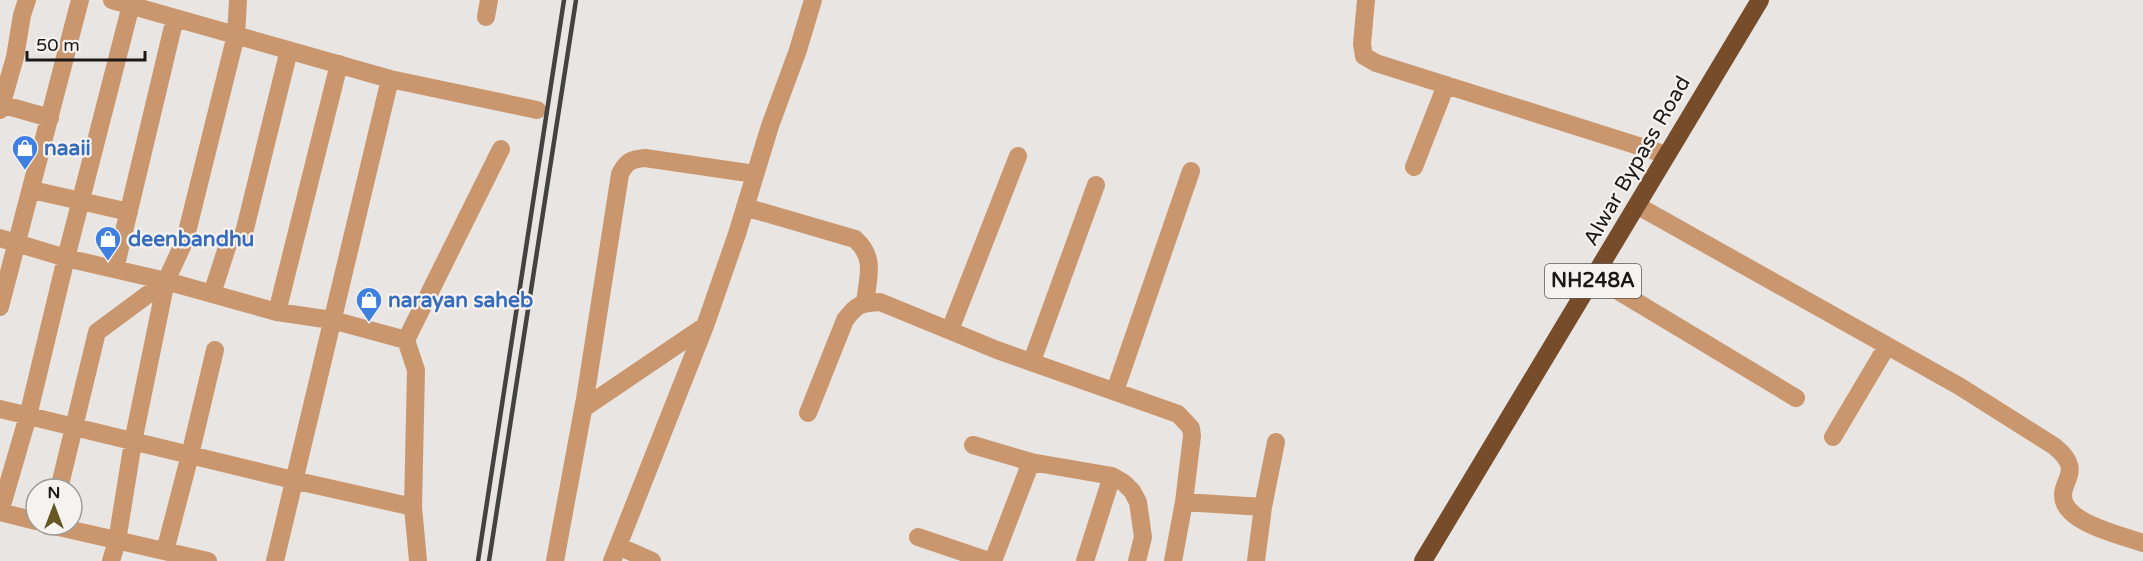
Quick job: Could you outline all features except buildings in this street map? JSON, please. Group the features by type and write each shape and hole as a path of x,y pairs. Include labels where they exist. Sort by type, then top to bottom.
{"highway":[{"name":"Alwar Bypass Road","path":"1424,561 1760,0"}],"street":[{"path":"27,0 22,15 15,57 0,106 50,118"},
{"path":"0,307 80,0"},
{"path":"112,0 390,79 537,110"},
{"path":"652,561 615,554 705,326 813,0"},
{"path":"1366,0 1363,32 1364,56 1376,63 1667,155"},
{"path":"111,561 117,541 133,441 166,281 185,240 236,35 240,1"},
{"path":"24,518 0,512 28,416 80,201 131,5"},
{"path":"115,269 175,18"},
{"path":"212,294 230,238 243,237 289,50"},
{"path":"277,312 339,64"},
{"path":"275,561 390,79"},
{"path":"1414,166 1446,85"},
{"path":"418,561 413,507 416,370 406,340 501,149"},
{"path":"950,330 1018,156"},
{"path":"555,561 584,408 620,174 626,164 633,159 645,158 755,174"},
{"path":"1115,391 1191,171"},
{"path":"1032,361 1096,185"},
{"path":"32,190 129,212"},
{"path":"1638,206 1959,386 2054,446 2065,454 2069,463 2071,474 2064,495 2065,505 2078,518 2091,525 2143,543"},
{"path":"745,207 855,239 864,247 869,259 866,303"},
{"path":"0,238 66,258 166,281 277,312 332,320 406,340"},
{"path":"1595,277 1796,398"},
{"path":"62,477 97,332 166,281"},
{"path":"808,413 845,320 855,307 880,302 996,350 1178,414 1186,420 1191,428 1192,436 1184,502 1173,561"},
{"path":"584,408 705,326"},
{"path":"1833,437 1887,346"},
{"path":"165,551 215,350"},
{"path":"0,409 413,507"},
{"path":"1256,561 1263,507 1276,442"},
{"path":"973,445 1031,462 1112,476 1124,483 1138,502 1143,537 1137,561"},
{"path":"918,537 991,561 1031,462"},
{"path":"1085,561 1112,476"},
{"path":"1184,502 1263,507"},
{"path":"84,533 208,561"}],"railway":[{"path":"478,561 564,0"},
{"path":"489,561 576,0"}],"place":[{"name":"naaii","path":"25,171"},
{"name":"deenbandhu","path":"108,262"},
{"name":"narayan saheb","path":"369,323"}]}
